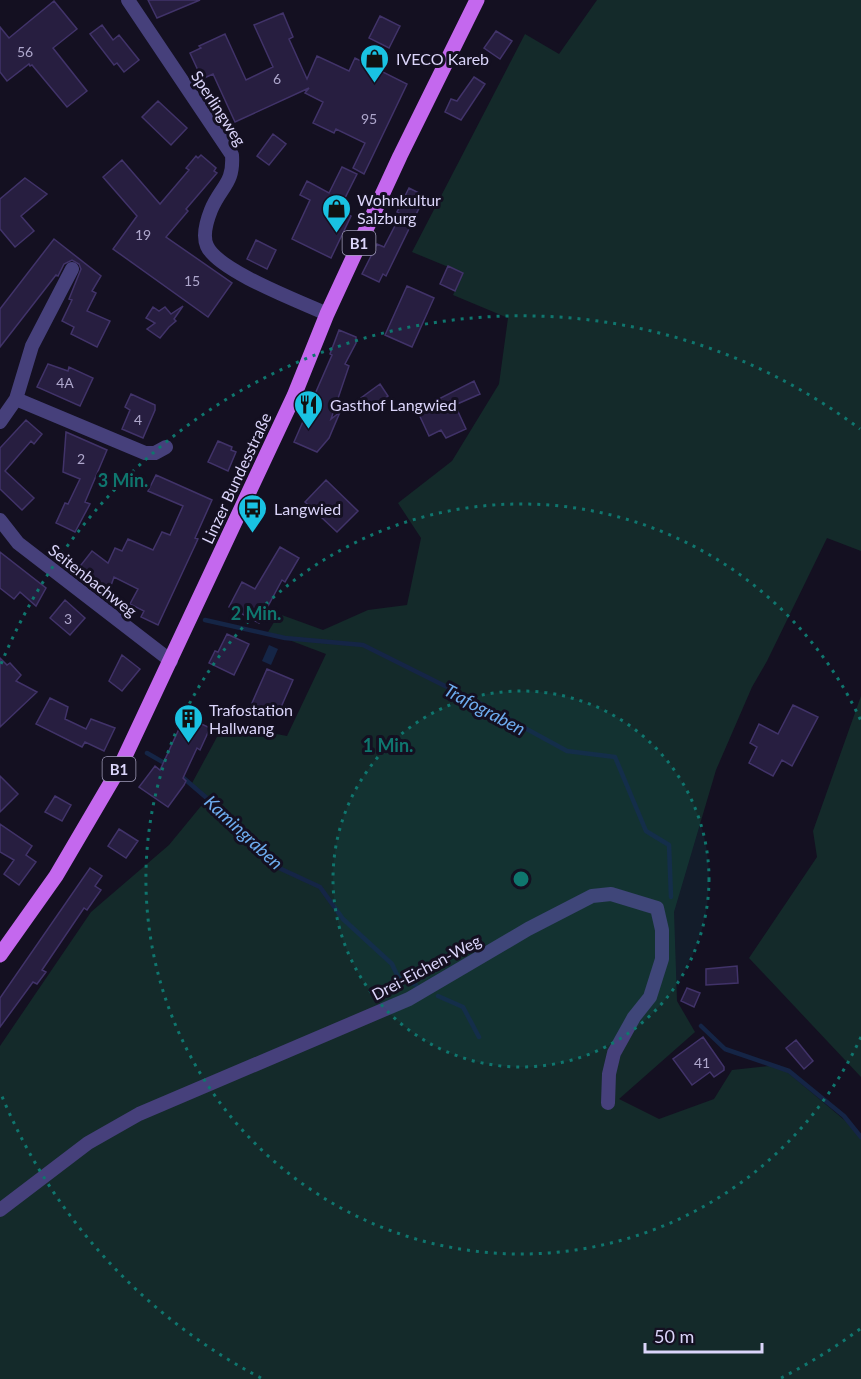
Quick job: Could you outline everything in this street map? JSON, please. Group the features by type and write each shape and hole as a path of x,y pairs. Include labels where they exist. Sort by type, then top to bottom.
{"main road":[{"name":"Linzer Bundesstraße","path":"0,955 56,876 120,767 294,396 327,314 399,156 477,0"}],"street":[{"name":"Sperlingweg","path":"128,0 232,155 233,172 211,209 204,232 207,246 219,260 248,278 327,314"},
{"path":"0,422 16,399 32,346 72,269"},
{"path":"16,399 145,453 155,453 166,447"},
{"name":"Seitenbachweg","path":"0,520 18,543 171,661"},
{"name":"Drei-Eichen-Weg","path":"0,1210 88,1143 139,1114 409,999 592,896 611,894 657,908 662,930 662,959 650,997 634,1017 614,1053 609,1074 608,1103"}],"green space":[{"path":"597,0 861,0 861,551 827,538 752,687 716,770 674,912 677,1001 695,1032 619,1099 659,1119 714,1099 732,1070 779,1065 861,1134 861,1379 0,1379 0,1046 91,912 169,845 206,800 191,785 224,724 287,736 326,654 268,632 279,614 323,630 368,610 407,605 421,538 398,503 452,461 499,384 508,318 453,295 463,273 412,252 525,34 559,54"},
{"path":"861,696 861,1077 749,958 817,857 813,831"}],"water":[{"path":"269,645 278,649 271,665 262,661"}],"building":[{"path":"148,0 200,0 157,18"},
{"path":"54,1 77,29 53,48 87,91 67,107 32,65 29,64 7,81 0,72 0,27 9,38"},
{"path":"283,13 293,37 289,39 307,79 317,56 349,71 355,58 407,84 364,174 353,168 365,143 336,129 334,133 313,123 323,102 305,93 309,88 235,122 213,74 202,79 190,53 201,48 199,46 225,34 246,80 273,67 254,25"},
{"path":"380,16 400,26 389,48 369,38"},
{"path":"102,25 113,40 119,35 139,60 124,72 117,63 114,65 90,34"},
{"path":"496,31 512,41 500,59 484,48"},
{"path":"474,77 485,84 461,120 445,112 451,99 457,101"},
{"path":"158,101 187,128 171,145 142,117"},
{"path":"273,134 286,144 269,165 257,156"},
{"path":"201,155 216,168 214,171 217,173 186,209 188,211 166,237 232,283 208,317 113,249 137,216 103,177 122,160 160,204 189,170 186,168 196,156 198,158"},
{"path":"342,167 357,174 339,210 351,216 331,258 292,239 310,200 300,195 307,181 329,193"},
{"path":"25,178 47,194 21,216 34,231 15,247 0,229 0,199"},
{"path":"409,188 425,196 386,276 383,274 379,282 362,274 377,244 384,247 401,214 397,212"},
{"path":"54,239 101,276 92,291 96,293 87,311 110,321 97,347 71,334 74,327 62,321 72,300 69,299 81,269 79,264 72,260 64,264 58,276 56,275 0,347 0,309"},
{"path":"256,240 276,250 267,269 247,259"},
{"path":"448,266 463,273 455,291 440,284"},
{"path":"407,286 434,298 412,347 385,335"},
{"path":"183,306 174,319 176,321 160,338 147,329 155,323 146,318 153,307 159,311 165,307 171,314"},
{"path":"339,330 356,337 356,343 345,364 349,366 331,419 340,412 329,438 317,452 294,442 332,355 330,354"},
{"path":"48,364 68,371 69,367 93,378 80,406 37,387"},
{"path":"474,381 480,394 455,405 466,429 446,438 441,430 429,436 417,410"},
{"path":"380,384 388,396 369,409 361,398"},
{"path":"131,394 155,405 143,438 122,429 130,410 125,407"},
{"path":"26,420 42,434 34,444 31,441 5,471 34,498 22,510 0,489 0,448"},
{"path":"66,432 107,450 85,502 90,504 75,532 56,523 80,479 63,472"},
{"path":"218,441 232,447 231,450 236,452 228,471 208,462"},
{"path":"156,475 212,500 195,538 198,539 158,625 141,617 144,611 130,604 138,589 114,577 108,594 77,570 92,551 108,563 115,548 122,551 128,539 153,550 162,532 170,535 183,506 148,491"},
{"path":"326,480 358,511 337,532 305,502"},
{"path":"280,547 299,558 285,582 282,580 259,623 229,607 242,582 255,589"},
{"path":"0,552 46,588 36,606 20,592 14,599 0,588"},
{"path":"65,600 85,618 70,635 50,618"},
{"path":"227,634 249,644 234,675 209,663 215,651 218,652"},
{"path":"122,655 140,669 122,691 109,681"},
{"path":"0,658 7,665 10,663 21,675 16,681 37,692 0,727"},
{"path":"267,669 293,680 278,714 252,703"},
{"path":"50,698 68,707 65,719 86,729 91,719 115,728 104,751 85,742 82,747 36,724"},
{"path":"793,705 818,717 792,766 782,760 773,776 749,763 757,747 750,743 759,724 778,734"},
{"path":"185,716 210,728 200,750 197,748 183,778 186,781 184,785 168,807 139,787 155,766 160,770"},
{"path":"0,776 18,794 0,812"},
{"path":"55,796 71,805 62,821 45,812"},
{"path":"0,824 32,846 26,855 36,862 19,885 4,874 14,860 0,852"},
{"path":"119,829 138,841 126,858 108,846"},
{"path":"90,868 102,876 95,886 101,890 87,910 84,908 42,970 46,972 37,984 33,982 0,1027 0,998"},
{"path":"737,966 738,983 706,985 706,969"},
{"path":"687,988 700,993 694,1007 681,1001"},
{"path":"703,1037 724,1070 714,1077 710,1072 692,1085 673,1059"},
{"path":"796,1040 813,1061 804,1069 786,1048"}],"waterway":[{"name":"Trafograben","path":"205,620 285,638 363,645 481,704 567,751 615,757 646,831 669,845 671,897"},
{"name":"Kamingraben","path":"147,753 166,764"},
{"name":"Kamingraben","path":"180,775 260,844 279,868 320,887 343,919 392,964 398,977 416,985"},
{"path":"438,996 463,1007 479,1037"},
{"name":"Trafograben","path":"701,1026 725,1049 789,1071 844,1116 861,1137"}],"place":[{"name":"IVECO Kareb","path":"375,84"},
{"name":"Wohnkultur Salzburg","path":"336,234"},
{"name":"Gasthof Langwied","path":"309,430"},
{"name":"Langwied","path":"253,534"},
{"name":"Trafostation Hallwang","path":"188,744"}]}
